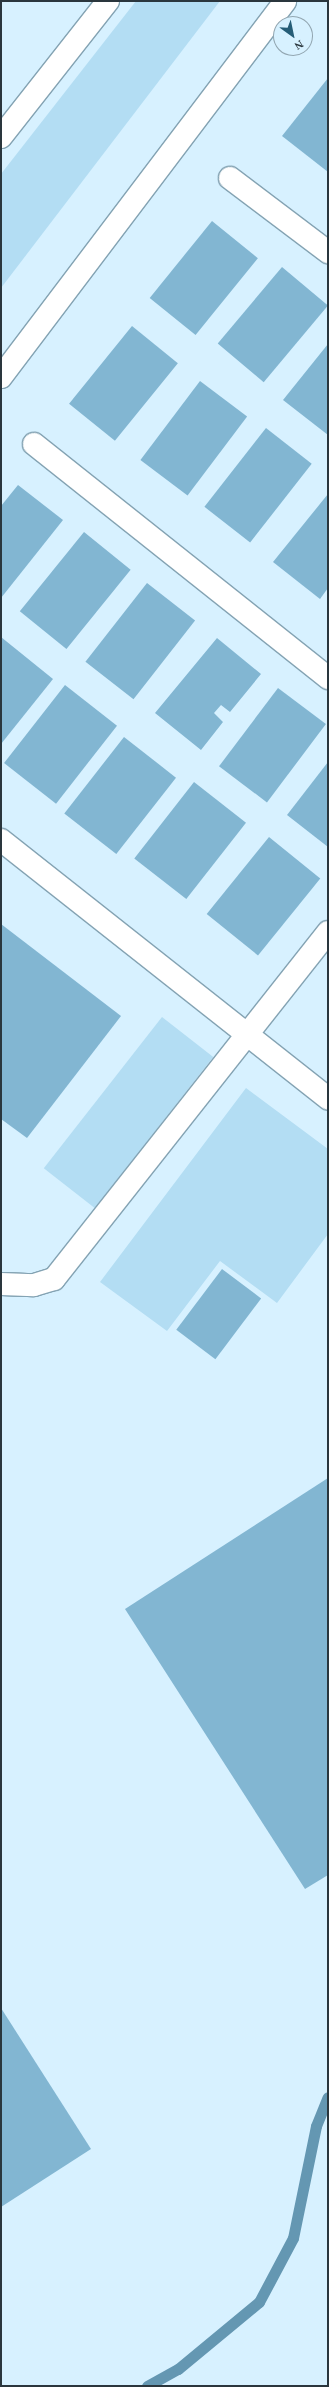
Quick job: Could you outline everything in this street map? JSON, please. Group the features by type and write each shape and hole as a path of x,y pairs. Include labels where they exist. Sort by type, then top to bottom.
{"street":[{"path":"1,137 108,1"},
{"path":"1,377 285,1"},
{"path":"230,178 328,252"},
{"path":"34,444 328,678"},
{"path":"1,840 328,1098"},
{"path":"1,1284 34,1285 54,1279 249,1036 328,932"}],"shaded area":[{"path":"136,1 220,1 1,288 1,174"},
{"path":"162,1017 213,1057 95,1208 44,1168"},
{"path":"246,1088 328,1149 328,1234 277,1303 220,1261 167,1331 100,1282"}],"building":[{"path":"328,78 328,172 282,136"},
{"path":"212,221 258,258 196,335 150,298"},
{"path":"282,267 328,306 264,382 218,344"},
{"path":"132,326 178,363 115,441 69,404"},
{"path":"328,344 328,435 283,400"},
{"path":"200,381 247,417 188,496 140,460"},
{"path":"266,428 312,464 250,543 204,507"},
{"path":"18,485 63,520 1,598 1,506"},
{"path":"328,494 328,588 320,599 273,562"},
{"path":"84,532 131,570 66,649 20,611"},
{"path":"147,583 195,621 134,699 85,662"},
{"path":"1,637 53,679 1,744"},
{"path":"217,638 261,674 230,712 221,705 214,713 223,722 201,750 155,713"},
{"path":"65,685 117,726 56,804 4,763"},
{"path":"278,688 326,724 267,802 219,766"},
{"path":"124,737 176,778 116,854 64,813"},
{"path":"328,762 328,847 287,815"},
{"path":"194,782 246,823 186,899 134,858"},
{"path":"269,837 320,879 258,955 207,914"},
{"path":"1,924 121,1016 27,1138 1,1119"},
{"path":"222,1269 261,1298 215,1359 176,1330"},
{"path":"328,1478 328,1875 305,1889 125,1609"},
{"path":"1,2008 91,2149 1,2207"}],"waterway":[{"path":"147,2386 178,2369 259,2302 293,2238 316,2126 328,2097"}]}
